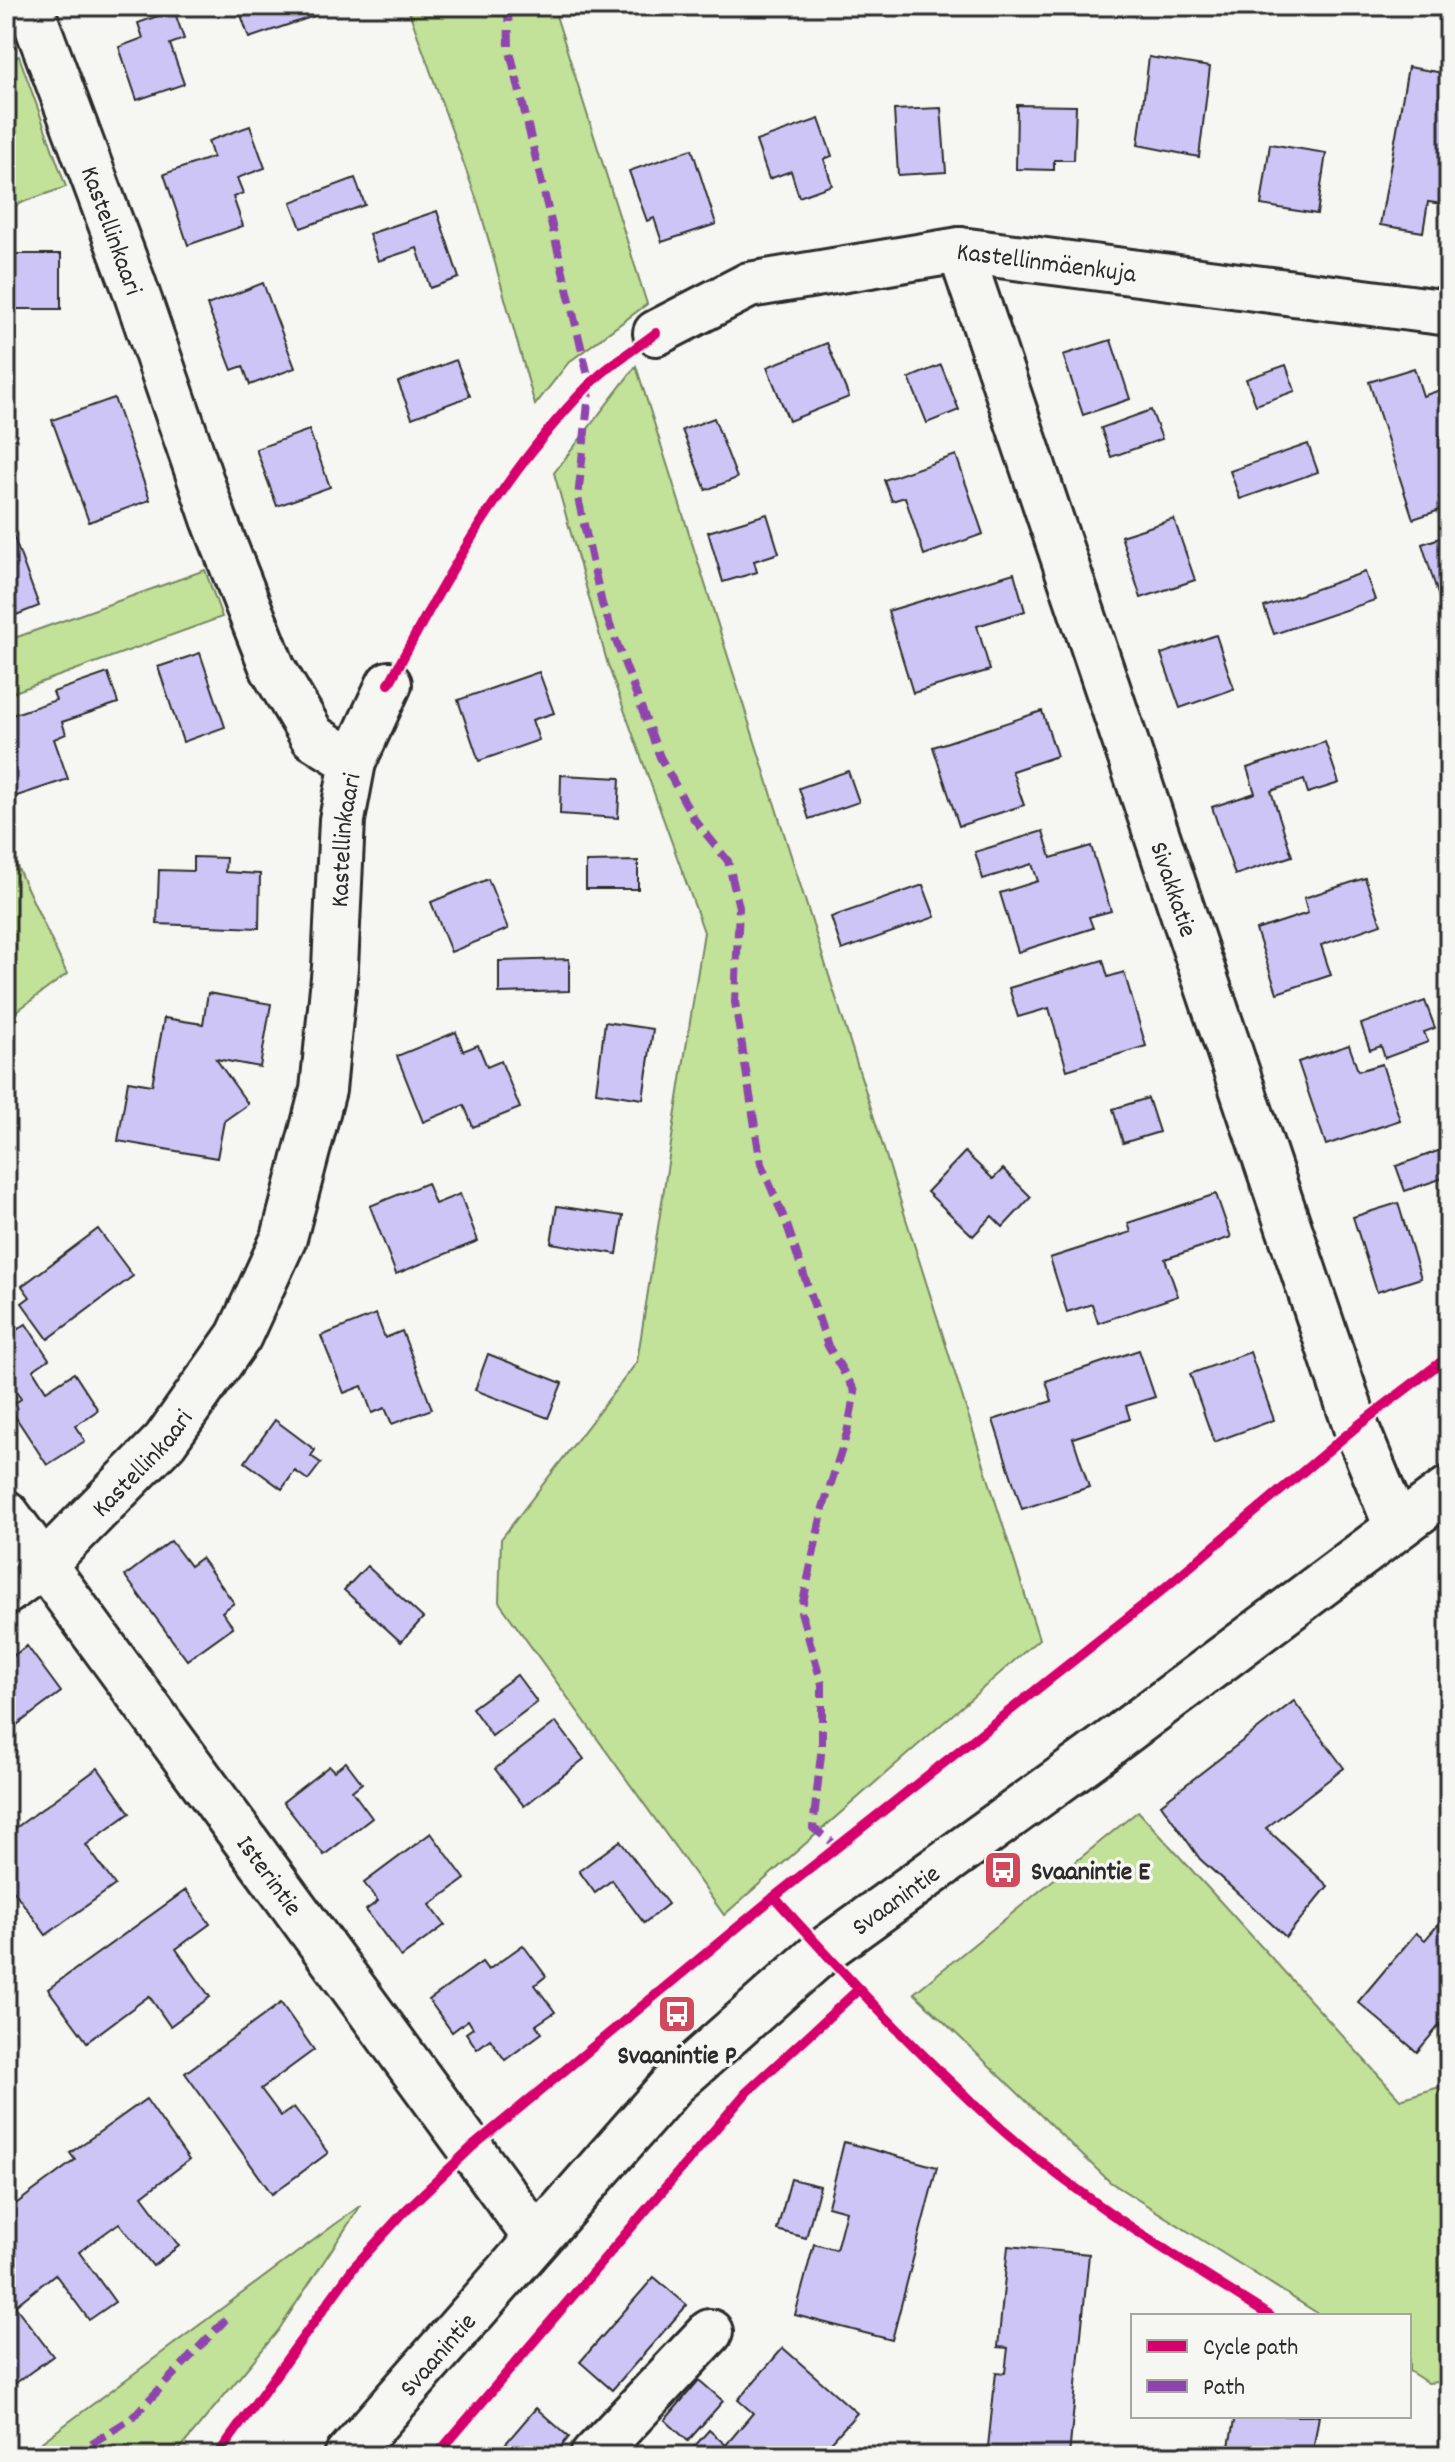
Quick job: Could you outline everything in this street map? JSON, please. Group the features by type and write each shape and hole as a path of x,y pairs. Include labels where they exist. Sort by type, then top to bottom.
{"street":[{"name":"Kastellinkaari","path":"6,1592 43,1565 165,1441 239,1336 284,1238 323,1090 335,967 342,820 353,762 313,737 273,669 214,519 133,283 30,6"},
{"name":"Kastellinmäenkuja","path":"656,333 749,285 960,250 1449,313"},
{"name":"Sivakkatie","path":"960,250 1356,1427 1396,1525"},
{"path":"353,762 389,684"},
{"name":"Svaanintie","path":"347,2456 673,2084 823,1951 1090,1758 1396,1525 1449,1489"},
{"name":"Isterintie","path":"6,1513 536,2238"},
{"path":"593,2456 710,2332"}],"green space":[{"path":"407,6 553,6 647,304 569,362 535,405 479,206"},
{"path":"19,56 66,187 6,208 6,61"},
{"path":"636,366 1039,1639 724,1915 499,1602 501,1539 637,1362 704,932 608,665 554,473"},
{"path":"205,570 222,617 6,695 6,641"},
{"path":"6,843 67,974 6,1019"},
{"path":"1138,1811 1400,2099 1449,2084 1449,2381 1428,2383 1411,2372 1411,2314 1319,2314 1110,2182 914,1993"},
{"path":"361,2205 278,2331 174,2456 23,2456"}],"building":[{"path":"238,6 314,6 317,15 249,38"},
{"path":"174,10 184,39 170,44 184,84 137,100 119,47 143,38 138,23"},
{"path":"1149,57 1210,67 1199,157 1138,145"},
{"path":"1408,67 1449,74 1449,205 1428,202 1423,232 1380,225"},
{"path":"1017,105 1076,106 1074,160 1054,160 1054,170 1016,169"},
{"path":"941,108 946,172 898,175 894,110"},
{"path":"819,119 832,156 824,159 832,185 799,197 791,171 769,179 756,141"},
{"path":"250,126 265,168 237,178 243,193 233,197 243,226 188,245 164,174 213,157 208,141"},
{"path":"1270,144 1326,153 1317,214 1261,205"},
{"path":"692,149 716,224 662,242 654,218 647,221 629,171"},
{"path":"355,178 365,205 301,228 291,202"},
{"path":"437,211 459,278 430,288 417,248 378,261 369,234"},
{"path":"6,254 61,254 61,309 6,309"},
{"path":"263,283 295,368 250,385 243,366 232,370 207,305"},
{"path":"1111,340 1130,399 1083,415 1063,355"},
{"path":"827,343 849,397 789,421 767,367"},
{"path":"456,360 470,396 412,418 398,382"},
{"path":"941,365 959,410 927,423 909,378"},
{"path":"1286,365 1295,391 1256,405 1246,379"},
{"path":"1414,368 1423,396 1449,387 1449,494 1439,497 1443,509 1413,519 1369,382"},
{"path":"114,398 150,500 89,522 52,420"},
{"path":"1151,410 1162,439 1111,457 1101,428"},
{"path":"714,418 737,478 706,490 682,430"},
{"path":"309,430 330,487 277,506 256,449"},
{"path":"1308,444 1318,472 1240,499 1230,471"},
{"path":"956,455 983,534 924,555 905,497 892,501 884,480"},
{"path":"767,514 779,553 754,561 757,572 723,582 708,532"},
{"path":"6,516 39,606 6,619"},
{"path":"1174,519 1195,580 1141,598 1121,536"},
{"path":"1449,535 1449,629 1422,544"},
{"path":"1365,572 1375,600 1274,634 1264,607"},
{"path":"1014,573 1025,611 977,626 990,670 913,693 888,611"},
{"path":"1216,635 1234,689 1180,708 1161,654"},
{"path":"200,653 225,727 183,742 158,667"},
{"path":"539,672 554,713 532,720 539,740 479,761 458,700"},
{"path":"108,673 118,703 62,722 66,734 54,739 68,779 11,798 6,783 6,717 56,700 53,692"},
{"path":"1449,696 1449,728 1440,699"},
{"path":"1042,711 1057,756 1012,771 1024,805 959,826 933,747"},
{"path":"1325,742 1339,783 1308,793 1304,780 1271,791 1292,856 1235,875 1212,807 1255,793 1247,768"},
{"path":"848,771 859,802 809,819 799,788"},
{"path":"561,775 620,778 618,818 560,814"},
{"path":"1043,831 1051,858 1091,846 1111,911 1089,917 1093,928 1018,952 1000,893 1038,881 1032,864 983,879 975,852"},
{"path":"193,857 226,858 225,872 260,874 259,928 157,924 159,870 193,871"},
{"path":"638,861 638,889 586,889 586,862"},
{"path":"1365,878 1381,924 1321,945 1331,975 1277,993 1256,930 1308,913 1304,898"},
{"path":"488,879 508,929 451,952 431,902"},
{"path":"923,885 935,917 842,950 831,917"},
{"path":"569,959 569,991 499,993 499,961"},
{"path":"1103,960 1108,977 1124,972 1146,1046 1067,1070 1049,1008 1018,1017 1009,988"},
{"path":"208,993 271,1004 260,1067 216,1059 248,1104 224,1121 217,1158 118,1141 128,1081 152,1085 164,1018 203,1024"},
{"path":"1425,1001 1435,1028 1424,1032 1428,1042 1385,1058 1381,1046 1370,1050 1361,1024"},
{"path":"605,1022 653,1029 643,1099 596,1092"},
{"path":"456,1032 463,1051 478,1045 487,1067 501,1061 520,1108 473,1127 464,1105 423,1122 397,1056"},
{"path":"1349,1045 1358,1071 1382,1064 1400,1120 1326,1145 1298,1062"},
{"path":"1148,1098 1159,1132 1123,1143 1113,1109"},
{"path":"1449,1147 1449,1176 1405,1191 1396,1166"},
{"path":"965,1152 993,1179 1003,1169 1031,1197 1003,1227 992,1216 973,1236 927,1192"},
{"path":"427,1183 435,1204 460,1194 478,1241 396,1274 370,1206"},
{"path":"1216,1194 1231,1237 1165,1259 1178,1296 1098,1323 1092,1304 1067,1312 1050,1258 1131,1232 1128,1223"},
{"path":"1398,1203 1421,1278 1377,1292 1353,1217"},
{"path":"557,1206 623,1216 617,1254 551,1243"},
{"path":"98,1229 133,1276 48,1339 22,1303 30,1297 22,1286"},
{"path":"376,1314 385,1338 402,1331 432,1409 392,1424 385,1408 372,1413 362,1386 344,1393 321,1336"},
{"path":"26,1324 49,1359 33,1370 46,1391 74,1373 98,1410 75,1426 85,1441 47,1465 9,1407 21,1399 14,1388 6,1393 6,1337"},
{"path":"1139,1350 1155,1397 1126,1406 1130,1419 1073,1438 1089,1487 1022,1509 993,1420 1052,1401 1046,1381"},
{"path":"1250,1352 1274,1420 1214,1442 1190,1374"},
{"path":"488,1354 562,1383 548,1418 475,1390"},
{"path":"275,1420 315,1450 311,1456 321,1463 308,1480 295,1471 282,1489 245,1462"},
{"path":"171,1541 190,1566 201,1558 234,1603 222,1612 233,1627 187,1660 125,1576"},
{"path":"367,1566 423,1618 401,1642 344,1590"},
{"path":"27,1646 61,1692 6,1733 6,1661"},
{"path":"517,1675 537,1702 492,1736 472,1708"},
{"path":"1294,1701 1344,1768 1266,1828 1328,1886 1286,1937 1200,1859 1161,1804"},
{"path":"556,1722 584,1759 524,1806 495,1769"},
{"path":"346,1762 362,1783 352,1791 372,1818 324,1855 283,1802 329,1766 334,1771"},
{"path":"98,1768 130,1813 86,1845 115,1885 46,1935 6,1880 6,1835"},
{"path":"431,1833 465,1879 430,1905 445,1925 401,1957 366,1910 378,1901 364,1883"},
{"path":"620,1841 668,1904 644,1923 612,1880 595,1893 579,1871"},
{"path":"186,1890 210,1924 176,1949 210,1997 170,2026 149,1996 87,2042 48,1989"},
{"path":"1443,1919 1449,1924 1449,2026 1443,2021 1417,2052 1358,2002 1416,1933 1425,1940"},
{"path":"523,1945 546,1976 535,1985 555,2012 536,2025 542,2033 505,2060 490,2039 477,2049 466,2033 473,2028 468,2020 452,2032 429,2000 482,1962 488,1970"},
{"path":"281,2003 314,2050 261,2089 281,2116 294,2107 328,2153 272,2194 185,2073"},
{"path":"146,2099 189,2160 142,2196 179,2246 153,2266 119,2223 79,2252 115,2302 89,2320 55,2274 15,2306 53,2356 6,2390 6,2221 13,2215 9,2209 75,2160 70,2153"},
{"path":"844,2142 937,2167 892,2340 795,2315 814,2244 836,2250 846,2211 828,2206"},
{"path":"791,2179 820,2186 806,2238 777,2230"},
{"path":"1008,2246 1089,2254 1069,2456 987,2456 996,2372 1005,2373 1008,2348 998,2347"},
{"path":"654,2277 687,2305 612,2390 580,2362"},
{"path":"783,2348 857,2413 819,2456 686,2456 709,2430 726,2445 753,2413 738,2400"},
{"path":"699,2380 723,2401 688,2441 665,2420"},
{"path":"536,2408 569,2437 553,2456 495,2456"},
{"path":"1235,2418 1319,2418 1312,2456 1227,2456"}],"marked path":[{"path":"508,6 509,47 590,384 578,498 602,604 660,757 694,819 728,861 739,907 735,1002 761,1164 787,1225 828,1346 855,1391 847,1433 823,1508 801,1612 822,1684 822,1745 813,1828 840,1848"},
{"path":"71,2456 131,2419 227,2318"}],"cycle path":[{"path":"389,684 454,566 530,454 558,418 596,378 656,333"},
{"path":"217,2456 354,2267 405,2211 472,2147 774,1897 1155,1596 1356,1427 1449,1356"},
{"path":"774,1897 905,2037 959,2090 1053,2172 1267,2314"},
{"path":"436,2456 746,2093 859,1989"}],"place":[{"name":"Svaanintie E","path":"1003,1870"},
{"name":"Svaanintie P","path":"677,2014"}]}
